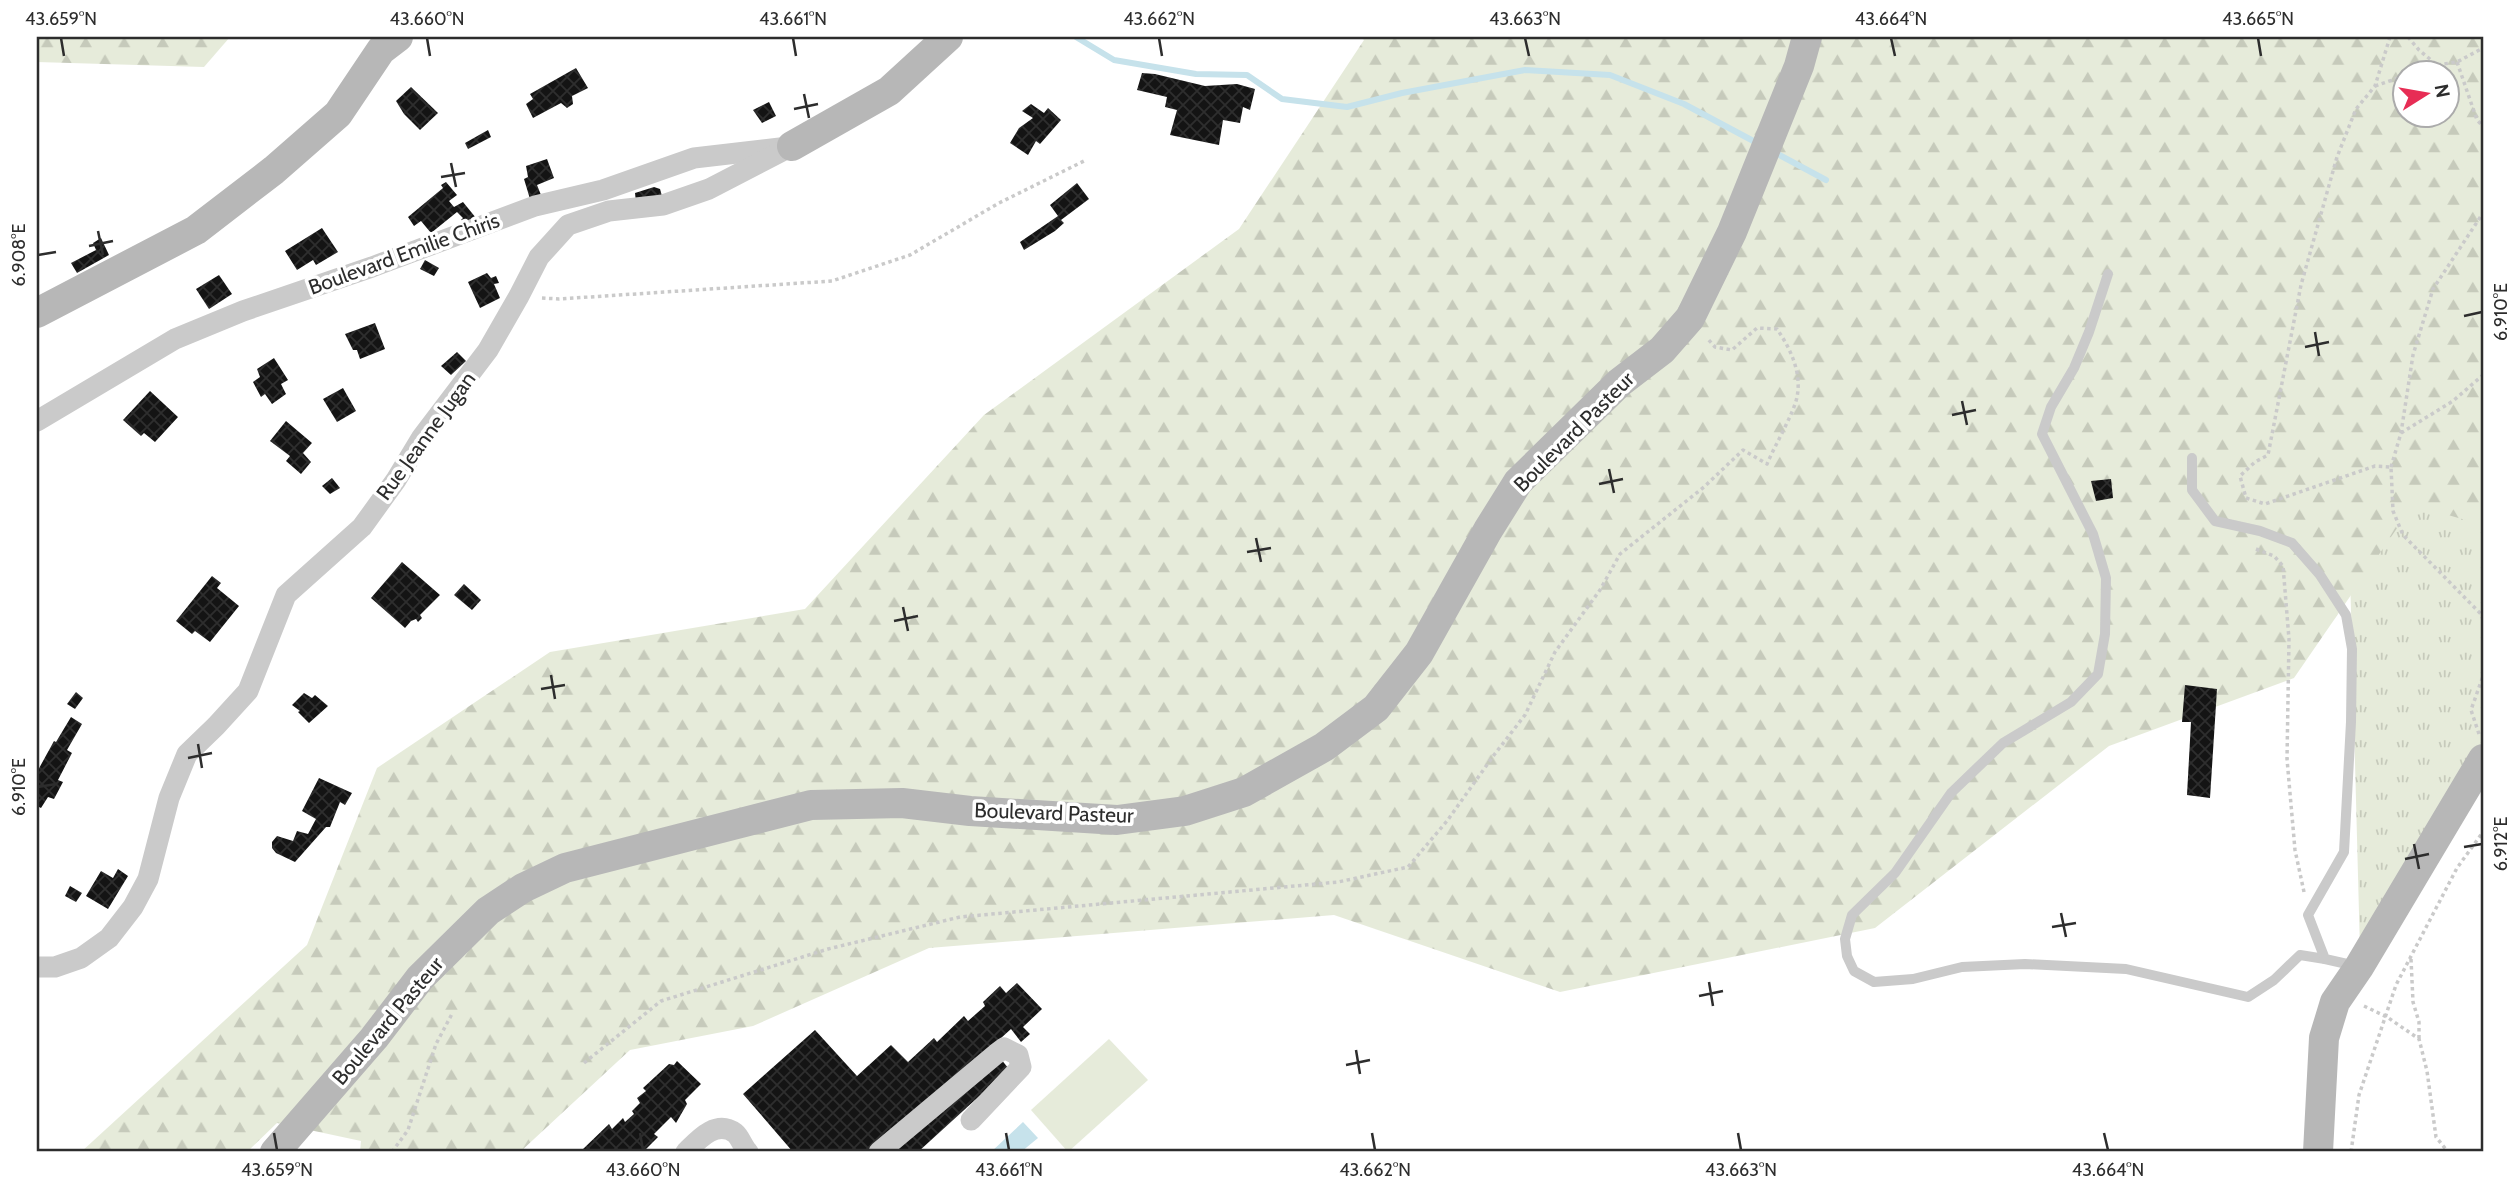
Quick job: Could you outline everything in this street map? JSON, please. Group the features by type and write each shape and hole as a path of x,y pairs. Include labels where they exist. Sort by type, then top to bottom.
{"main road":[{"path":"37,313 196,230 274,170 338,114 382,50 398,37"},
{"name":"Rue Jeanne Jugan","path":"792,146 889,91 948,37"},
{"name":"Boulevard Pasteur","path":"275,1152 374,1038 420,978 488,911 523,888 565,869 811,805 902,803 970,811 1117,820 1185,811 1244,792 1324,747 1376,708 1419,653 1518,482 1619,383 1662,350 1689,318 1732,232 1799,66 1807,37"},
{"path":"2318,1152 2324,1038 2335,1002 2359,967 2483,759"}],"street":[{"name":"Rue Jeanne Jugan","path":"37,967 55,967 81,958 109,938 133,907 148,879 169,798 187,754 248,691 286,595 362,527 396,480 422,437 488,350 539,257 568,225 609,211 663,205 709,189 792,146"},
{"name":"Boulevard Emilie Chiris","path":"37,422 175,339 243,311 372,267 535,206 603,190 694,158 792,146"},
{"path":"879,1152 1004,1048 1018,1055 1021,1067 971,1120"},
{"path":"686,1152 709,1131 722,1128 735,1133 748,1152"}],"lane":[{"path":"2108,274 2089,332 2074,368 2051,407 2042,434 2093,534 2106,578 2105,635 2098,674 2071,702 2003,743 1951,793 1895,873 1852,915 1845,939 1847,956 1854,971 1874,982 1913,979 1962,967 2025,964 2126,969 2248,997 2274,981 2300,955 2359,967"},
{"path":"2192,458 2192,490 2215,521 2260,531 2292,543 2320,575 2346,615 2352,649 2344,852 2308,915 2325,959"}],"path":[{"path":"2390,37 2375,86 2356,109 2337,157 2301,285 2267,455 2255,461 2240,476 2246,498 2265,504 2375,466 2391,467"},
{"path":"2408,37 2431,60"},
{"path":"2460,60 2483,48"},
{"path":"2460,71 2477,120 2483,126"},
{"path":"2375,86 2390,81"},
{"path":"519,296 559,299 832,281 910,255 999,203 1086,160"},
{"path":"2483,213 2433,289 2413,355 2400,433 2391,467 2393,511 2403,535 2483,619"},
{"path":"2400,433 2453,401 2483,375"},
{"path":"2256,549 2274,556 2283,566 2289,639 2287,760 2295,850 2308,915"},
{"path":"2483,676 2471,710 2477,733 2483,738"},
{"path":"2351,1152 2359,1095 2396,985 2456,868 2483,832"},
{"path":"2411,955 2413,1002 2419,1022 2419,1040 2427,1070 2436,1137 2448,1152"},
{"path":"2340,994 2387,1017 2419,1040"},
{"path":"392,1152 408,1130 436,1044 453,1012"}],"green space":[{"path":"37,37 230,37 204,67 37,62"},
{"path":"1361,37 2483,37 2483,525 2413,505 2294,678 2109,746 1875,928 1560,992 1334,915 929,948 753,1026 630,1050 520,1152 360,1152 361,1141 277,1123 247,1152 81,1152 307,945 377,768 550,652 805,609 984,415 1239,229 1364,40"},
{"path":"2483,37 2483,749 2360,951 2336,45"},
{"path":"1109,1039 1148,1080 1068,1152 1031,1110"}],"water":[{"path":"1023,1122 1038,1138 1021,1152 991,1152"}],"building":[{"path":"576,68 588,88 572,96 573,104 567,108 561,103 533,118 526,104 533,99 530,94"},
{"path":"1142,73 1205,86 1237,84 1255,89 1250,110 1243,107 1240,123 1223,120 1219,145 1170,135 1177,110 1165,107 1167,97 1137,90"},
{"path":"411,87 438,113 420,130 404,114 396,101"},
{"path":"769,102 776,116 762,123 753,110"},
{"path":"1031,104 1044,113 1048,108 1061,120 1040,144 1036,141 1028,155 1010,143 1019,128 1033,118 1022,111"},
{"path":"488,130 491,137 468,149 465,143"},
{"path":"547,159 554,178 537,185 541,195 530,199 524,179 528,177 526,166"},
{"path":"446,182 457,195 449,201 454,207 463,202 476,218 464,224 461,220 463,218 457,212 431,233 421,221 414,226 408,217 443,188 441,185"},
{"path":"1077,183 1089,199 1061,220 1064,223 1055,231 1024,250 1020,242 1058,216 1050,205"},
{"path":"654,187 660,189 662,196 636,202 635,193"},
{"path":"322,228 338,252 316,265 313,260 297,270 285,251"},
{"path":"101,238 109,255 77,273 71,263 96,250 93,243"},
{"path":"425,260 439,268 434,276 420,269"},
{"path":"487,273 491,278 496,276 499,283 494,284 500,298 480,308 468,282"},
{"path":"219,275 232,294 209,309 196,289"},
{"path":"375,323 385,349 360,359 345,334"},
{"path":"457,352 466,361 451,375 441,366"},
{"path":"274,358 288,380 281,384 286,394 272,404 265,394 261,397 253,382 260,377 257,369"},
{"path":"343,388 356,411 337,422 323,399"},
{"path":"150,391 178,417 155,442 144,433 141,436 123,420"},
{"path":"286,421 312,443 303,453 311,462 301,474 286,461 290,456 270,441"},
{"path":"332,478 340,488 330,494 322,486"},
{"path":"2111,479 2113,498 2096,501 2091,481"},
{"path":"402,562 440,595 420,615 422,618 418,622 416,619 411,621 405,628 371,598"},
{"path":"212,576 221,583 217,588 239,606 210,642 195,631 192,634 176,621"},
{"path":"464,584 481,600 472,610 454,595"},
{"path":"2185,685 2217,689 2210,798 2187,795 2191,722 2182,722"},
{"path":"76,692 83,698 75,709 67,704"},
{"path":"304,693 312,698 315,695 328,706 309,723 292,705"},
{"path":"71,717 82,724 67,750 72,753 58,780 63,782 54,799 48,797 41,808 37,806 37,772"},
{"path":"319,778 352,793 345,805 340,802 330,827 326,827 295,862 276,853 272,842 277,836 293,841 297,831 308,834 316,819 302,811"},
{"path":"118,869 128,876 108,909 86,896 101,871 113,878"},
{"path":"70,886 82,893 76,902 65,896"},
{"path":"1017,983 1042,1009 1023,1027 1030,1034 1021,1042 1011,1029 991,1047 1009,1069 918,1152 793,1152 743,1094 815,1030 857,1076 891,1045 908,1062 934,1038 937,1042 964,1016 968,1021 985,1006 983,1002 1000,986 1006,993"},
{"path":"677,1061 701,1084 685,1100 687,1104 676,1123 671,1117 654,1134 658,1137 643,1152 582,1150 609,1124 612,1129 623,1118 625,1122 634,1114 632,1111 640,1103 637,1098 646,1091 643,1088 669,1064 674,1065"}],"waterway":[{"path":"1076,37 1114,60 1196,74 1247,75 1282,99 1347,107 1402,93 1525,70 1610,75 1684,104 1759,144"},
{"path":"1772,151 1826,180"}]}
